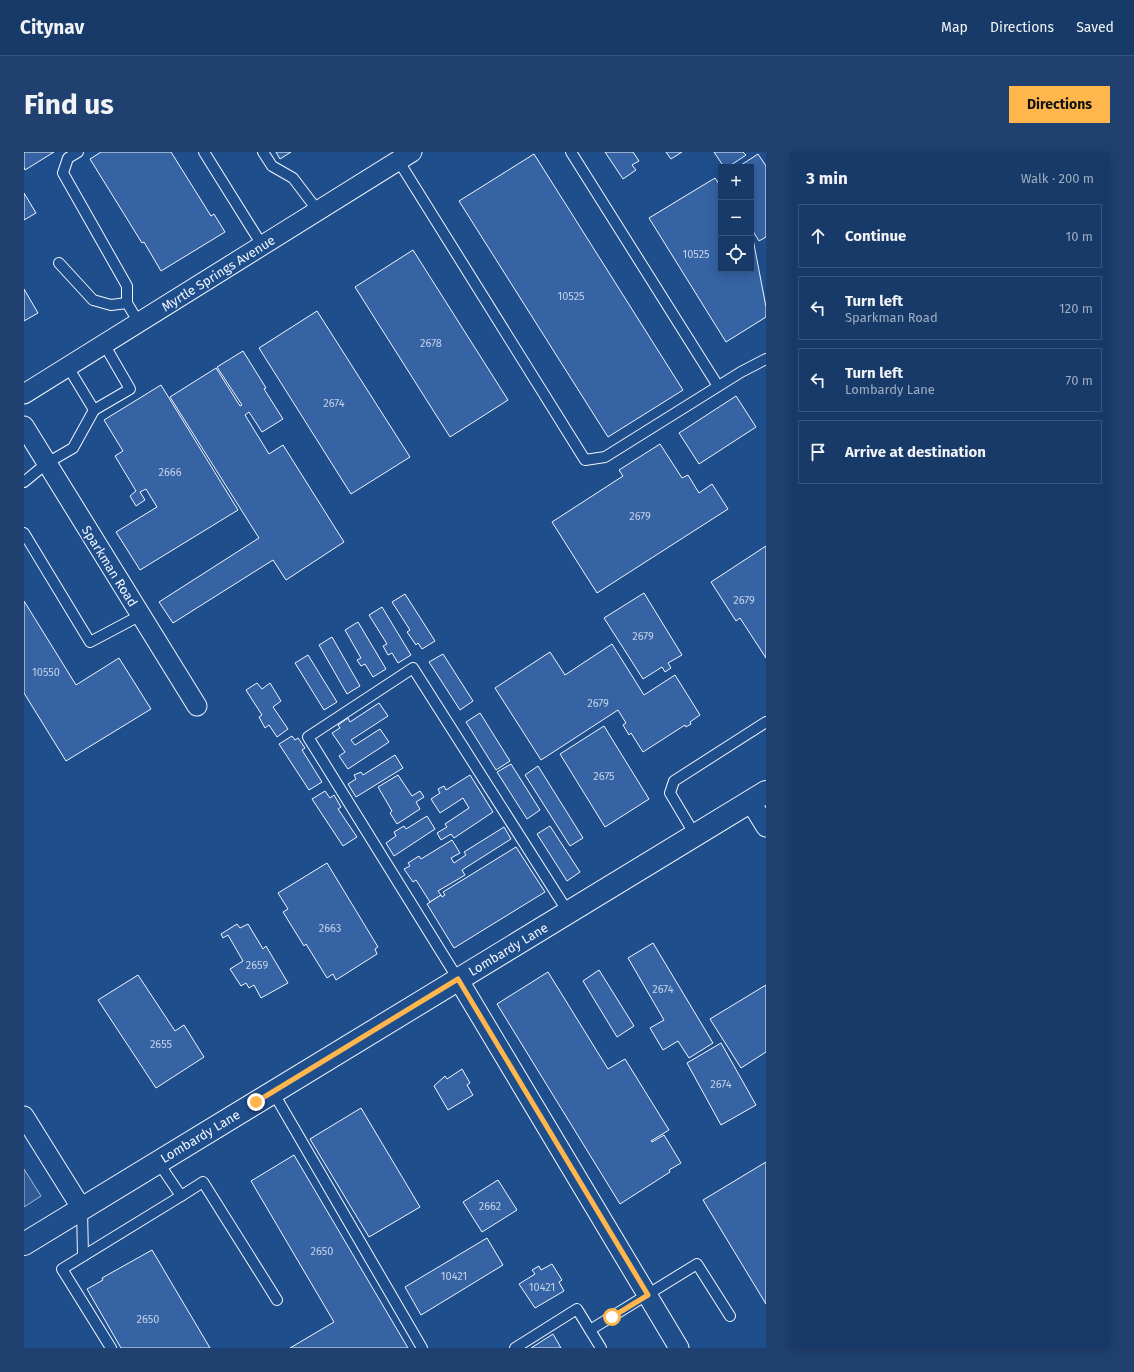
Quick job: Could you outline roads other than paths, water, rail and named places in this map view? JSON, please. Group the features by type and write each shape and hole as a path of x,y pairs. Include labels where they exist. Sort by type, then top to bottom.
{"main road":[{"name":"Lombardy Lane","path":"24,1244 758,796"}],"street":[{"name":"Myrtle Springs Avenue","path":"24,394 405,156"},
{"name":"Sparkman Road","path":"24,426 197,706"},
{"path":"758,796 766,827"},
{"path":"458,979 679,1348"},
{"path":"24,1116 82,1208"}],"lane":[{"path":"78,152 68,158 63,173 127,286 127,303 139,323"},
{"path":"204,152 262,246"},
{"path":"263,152 272,166 293,178 318,211"},
{"path":"571,152 718,386"},
{"path":"405,156 585,460 605,458 718,386 766,359"},
{"path":"59,263 93,300 111,305 127,303"},
{"path":"24,482 47,463 73,448 94,410 130,389 104,344"},
{"path":"68,367 94,410"},
{"path":"24,533 90,642 141,615"},
{"path":"458,979 308,737 413,668 568,912"},
{"path":"695,835 670,793 674,781 766,722"},
{"path":"272,1092 422,1348"},
{"path":"158,1162 181,1196"},
{"path":"111,1348 62,1269 203,1182 277,1300"},
{"path":"82,1208 83,1256"},
{"path":"590,1330 697,1264 730,1316"},
{"path":"515,1348 577,1309 601,1348"}]}
